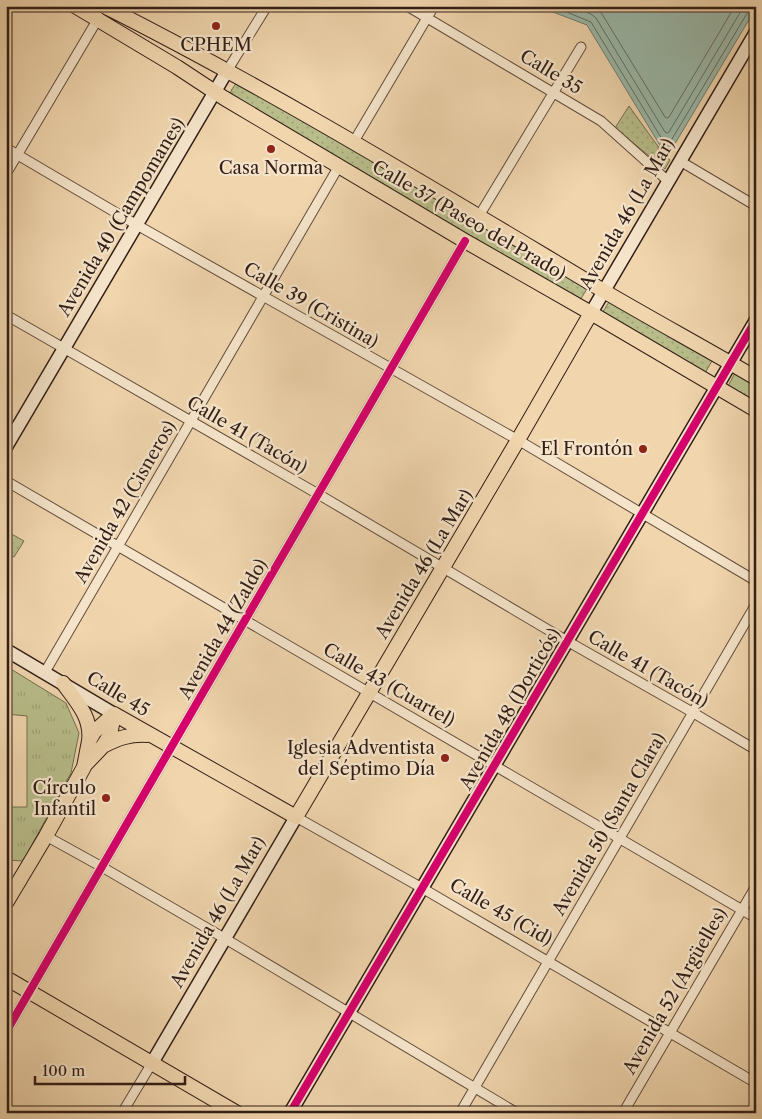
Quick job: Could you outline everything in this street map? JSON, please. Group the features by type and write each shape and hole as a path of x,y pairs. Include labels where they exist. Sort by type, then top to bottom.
{"main road":[{"name":"Calle 37 (Paseo del Prado)","path":"76,6 177,67 224,98 756,410"},
{"name":"Calle 37 (Paseo del Prado)","path":"104,6 228,71 756,378"},
{"name":"Avenida 46 (La Mar)","path":"296,817 591,313"},
{"path":"62,683 83,710 88,722 90,735 84,767"},
{"name":"Calle 45","path":"114,714 172,747"},
{"path":"89,741 94,732 114,714"},
{"path":"6,903 84,767 103,746 110,734 114,714"},
{"path":"103,746 129,735 149,735"},
{"name":"Calle 45 (Cid)","path":"172,747 296,817"},
{"path":"6,978 237,1113"}],"street":[{"path":"6,174 104,6"},
{"name":"Avenida 40 (Campomanes)","path":"6,447 267,6"},
{"name":"Calle 35","path":"407,6 602,121 668,181"},
{"path":"353,143 434,6"},
{"name":"Avenida 46 (La Mar)","path":"591,313 668,181 754,40"},
{"path":"479,216 581,47"},
{"name":"Calle 39 (Cristina)","path":"6,148 137,225 518,440 756,582"},
{"path":"680,162 756,206"},
{"name":"Avenida 42 (Cisneros)","path":"45,672 339,166"},
{"name":"Avenida 44 (Zaldo)","path":"6,1032 465,241"},
{"name":"Calle 41 (Tacón)","path":"6,315 318,494 756,750"},
{"name":"Avenida 48 (Dorticós)","path":"290,1113 756,320"},
{"name":"Calle 43 (Cuartel)","path":"6,481 756,918"},
{"name":"Avenida 50 (Santa Clara)","path":"460,1113 756,604"},
{"path":"6,650 45,672"},
{"name":"Calle 45","path":"45,672 114,714"},
{"name":"Avenida 46 (La Mar)","path":"122,1113 296,817"},
{"name":"Calle 45 (Cid)","path":"296,817 422,888 756,1084"},
{"path":"46,836 224,938 517,1113"},
{"name":"Avenida 52 (Argüelles)","path":"623,1113 756,886"}],"green space":[{"path":"237,82 588,287 579,302 229,96"},
{"path":"629,106 665,156 670,160 665,169 615,128"},
{"path":"610,300 713,359 704,375 601,315"},
{"path":"735,373 756,385 756,405 727,388"},
{"path":"8,532 24,541 14,557 6,553 6,535"},
{"path":"6,666 66,703 79,733 71,773 23,861 6,860 6,807 27,807 27,716 6,714"}],"water":[{"path":"541,6 756,6 756,8 667,157 587,25"}],"cycle path":[{"path":"6,1032 465,241"},
{"path":"290,1113 756,320"}],"place":[{"name":"CPHEM","path":"216,26"},
{"name":"Casa Norma","path":"271,149"},
{"name":"El Frontón","path":"643,449"},
{"name":"Iglesia Adventista del Séptimo Día","path":"445,758"},
{"name":"Círculo Infantil","path":"106,798"}]}
